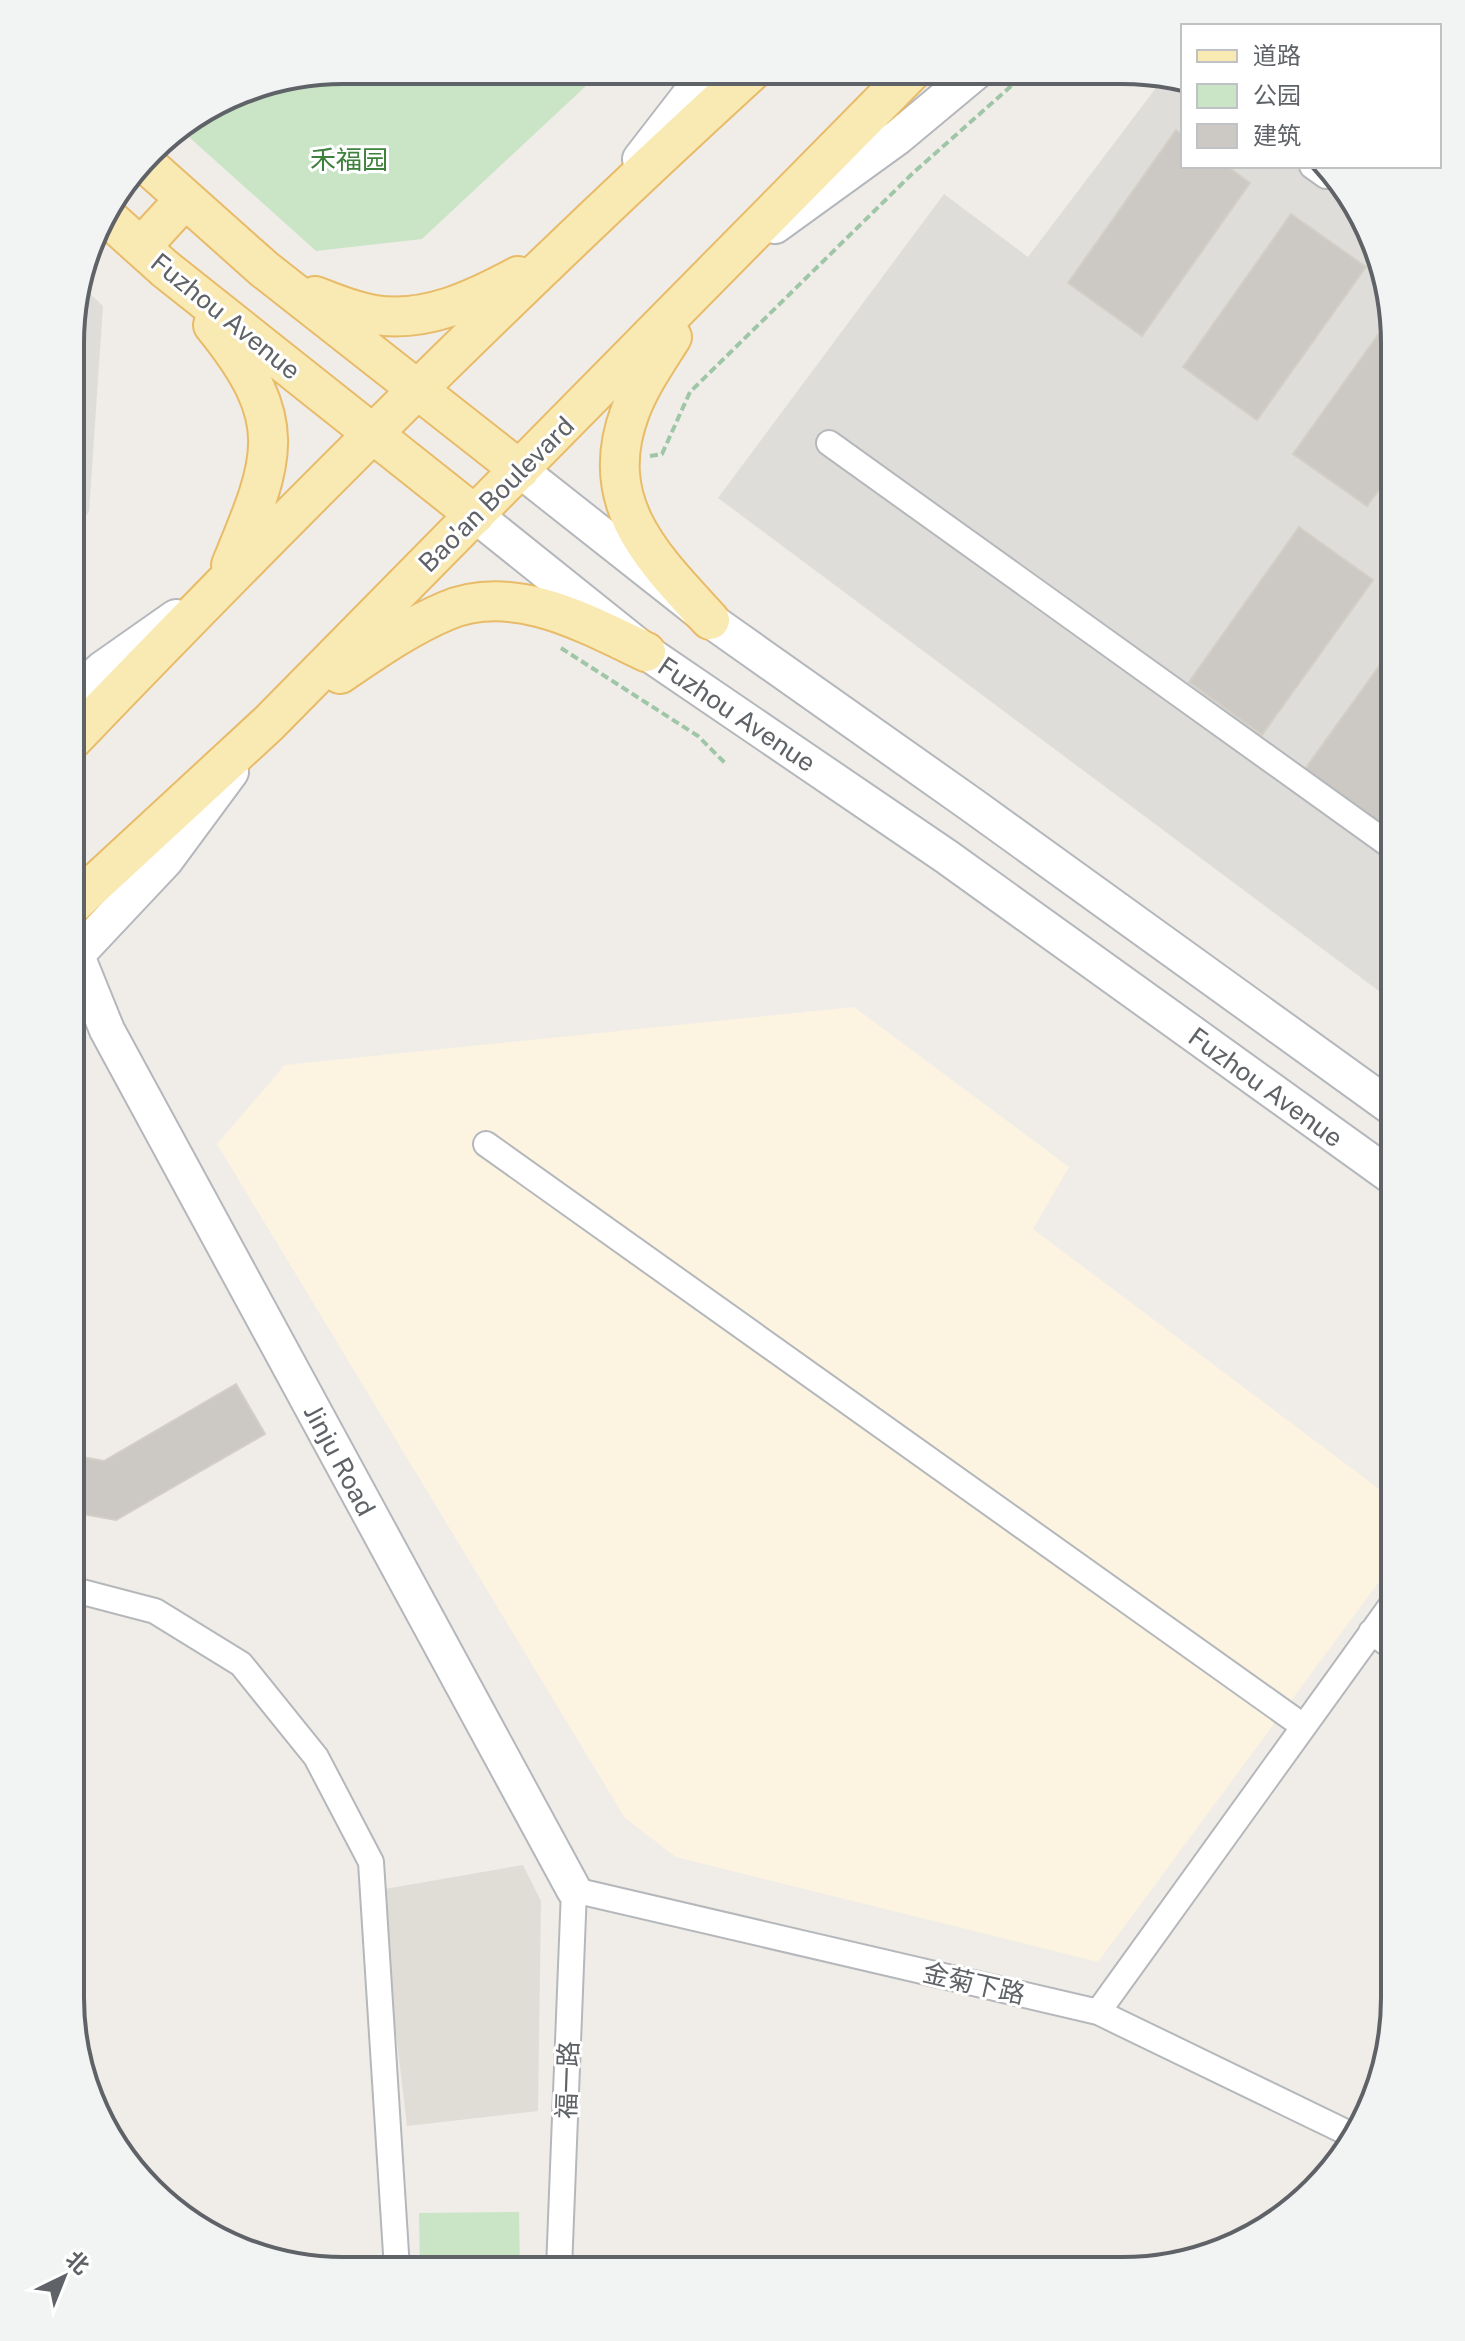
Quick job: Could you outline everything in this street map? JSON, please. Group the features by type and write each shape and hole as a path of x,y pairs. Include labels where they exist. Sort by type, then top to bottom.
{"main road":[{"path":"84,728 373,434 573,238 738,84"},
{"name":"Bao'an Boulevard","path":"84,894 269,723 899,84"},
{"path":"710,620 647,546 628,513 619,485 622,437 641,388 677,329 726,261 898,137 961,84"},
{"path":"264,269 312,295 372,315 412,316 457,304 494,289 531,269 573,238 698,85"},
{"path":"151,169 264,269 710,620 1381,1100"},
{"path":"84,685 225,581 263,485 268,463 267,419 259,392 243,362 153,258 185,199"},
{"name":"Fuzhou Avenue","path":"114,223 153,258 646,652 947,857 1381,1169"},
{"path":"84,947 166,860 269,723 389,641 448,610 474,603 508,602 544,609 587,624 646,652"},
{"name":"Jinju Road","path":"84,980 107,1030 574,1890"},
{"path":"84,1018 107,1030"}],"street":[{"path":"829,443 1381,839"},
{"path":"486,1144 1303,1726"},
{"path":"84,1592 155,1611 241,1664 316,1757 371,1862 396,2257"},
{"path":"1098,2012 1380,1620"},
{"path":"1371,1632 1380,1639"},
{"name":"金菊下路","path":"574,1890 1098,2012 1343,2131"},
{"name":"福一路","path":"559,2257 574,1890"}],"path":[{"path":"641,456 662,454 690,392 913,173 1013,84"},
{"path":"552,642 698,736 726,764"}],"shaded area":[{"path":"1157,86 1181,91 1181,168 1312,168 1346,214 1361,244 1376,293 1381,343 1381,992 718,498 944,194 1028,257"},
{"path":"89,293 103,306 89,512 84,518 84,343"},
{"path":"854,1007 1069,1167 1033,1229 1380,1490 1380,1580 1098,1962 676,1857 625,1818 217,1144 285,1065"},
{"path":"523,1865 541,1901 538,2111 407,2126 379,1890"}],"green space":[{"name":"禾福园","path":"326,85 587,85 422,239 316,251 188,136 229,111 293,89"},
{"path":"519,2212 520,2257 420,2257 419,2213"}],"building":[{"path":"1176,130 1181,134 1181,168 1230,168 1250,183 1142,336 1068,283"},
{"path":"1291,214 1366,267 1257,420 1183,367"},
{"path":"1380,332 1381,487 1367,506 1293,454"},
{"path":"1299,527 1373,580 1262,735 1189,682"},
{"path":"1381,664 1381,820 1379,822 1305,769"},
{"path":"236,1384 265,1434 116,1520 84,1514 84,1457 104,1461"}]}
